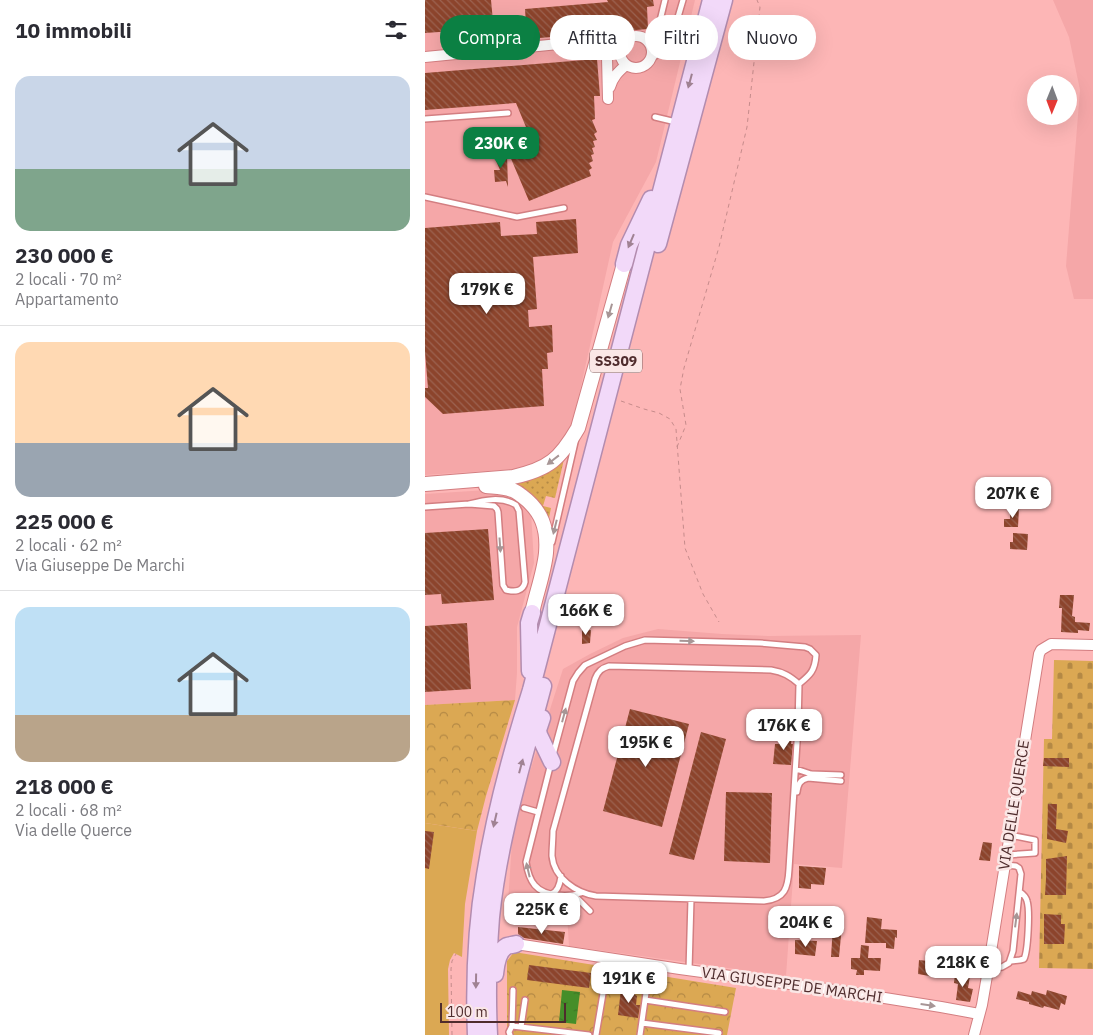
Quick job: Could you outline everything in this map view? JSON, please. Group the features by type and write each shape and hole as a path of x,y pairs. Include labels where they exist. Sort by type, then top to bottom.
{"main road":[{"name":"SS309","path":"489,1029 488,996 491,916 504,838 537,688 667,166 711,0"},
{"name":"SS309","path":"476,1035 477,942 485,876 503,784 537,688 618,400 724,0"},
{"path":"624,264 629,245 667,166"},
{"path":"531,613 529,623 537,688 545,700 538,732 552,762"},
{"path":"489,1029 497,962 500,952 506,946 516,944"}],"street":[{"path":"635,36 645,38"},
{"path":"425,57 550,45"},
{"path":"607,60 608,97 621,60"},
{"path":"608,70 610,64 618,60"},
{"path":"624,60 630,67 640,68 650,60"},
{"path":"425,484 513,477 527,474 542,468 556,458 567,446 578,428 624,264"},
{"path":"425,490 486,486 502,487 515,491 531,503 539,514 547,537 545,563 531,613"},
{"name":"VIA DELLE QUERCE","path":"973,1035 982,1004 988,970 1039,654 1041,650 1051,644 1093,645"},
{"name":"VIA GIUSEPPE DE MARCHI","path":"516,944 979,1014"}],"lane":[{"path":"661,15 665,0"},
{"path":"679,15 683,0"},
{"path":"425,119 508,112"},
{"path":"655,117 679,123"},
{"path":"425,197 517,217 564,208"},
{"path":"545,563 549,554 578,428"},
{"path":"425,507 469,504 491,505 496,508 498,512 504,587 506,590 511,591 524,588 519,511 516,505 506,500 483,500 469,504"},
{"path":"581,893 574,895 551,894 541,891 531,880 526,862 573,681 585,665 625,646 645,640 805,646 816,655 815,667 809,676 799,684"},
{"path":"615,666 771,670 783,672 799,684 796,769 788,880 780,896 773,900 764,901 596,896 581,893 561,876 552,857 553,832 595,679 603,668 615,666"},
{"path":"793,812 800,782 808,778 841,778 811,774 796,769"},
{"path":"524,808 538,812"},
{"path":"1006,860 1035,853 1038,840 1010,835"},
{"path":"1035,850 1041,849"},
{"path":"1006,860 1019,868 1021,874 1011,961"},
{"path":"551,894 557,891 561,876"},
{"path":"988,970 1003,967 1011,961 1024,959 1025,957 1027,949 1028,904 1025,896 1020,892"},
{"path":"574,895 590,910"},
{"path":"689,970 691,899"},
{"path":"596,1035 609,958"},
{"path":"640,1035 648,979"},
{"path":"510,1035 513,990"},
{"path":"521,1027 525,1000"},
{"path":"645,1000 725,1012"},
{"path":"642,1023 719,1033"},
{"path":"512,1026 589,1035"}],"path":[{"path":"677,447 686,425 680,388 684,368 719,247 747,127 760,6 757,0"},
{"path":"618,400 659,413 670,419 676,429 685,548 703,594 719,622"},
{"path":"452,1035 451,969 452,961 456,954"}],"shaded area":[{"path":"425,0 695,0 691,15 645,15 645,60 681,60 656,162 613,242 571,431 551,456 527,470 516,469 425,475"},
{"path":"1053,0 1093,0 1093,299 1074,299 1066,266 1080,90 1069,37"},
{"path":"487,490 513,495 531,512 534,563 517,627 515,700 425,705 425,494"},
{"path":"658,629 768,636 861,635 842,868 794,864 786,976 569,946 567,915 508,903 512,841 523,793 563,669 623,638"}],"green space":[{"path":"565,455 555,498 546,496 543,506 551,508 548,523 503,482"},
{"path":"1054,660 1093,661 1093,969 1039,968 1044,739 1052,739"},
{"path":"515,700 477,831 425,823 425,705"},
{"path":"425,823 477,831 465,904 462,957 454,953 448,969 449,1035 425,1035"},
{"path":"514,952 736,988 727,1035 507,1035 507,961"}],"water":[{"path":"562,990 580,992 576,1024 559,1022"}],"building":[{"path":"425,0 491,0 492,15 440,15 440,32 425,33"},
{"path":"607,0 653,0 654,6 647,7 645,29 635,30 635,15 550,15 550,37 540,38 540,15 525,15 525,9 608,2"},
{"path":"597,60 600,96 594,96 595,119 592,120 597,132 594,134 597,140 593,141 595,147 592,148 594,154 591,155 593,161 589,163 592,168 589,170 591,176 529,201 509,154 533,144 516,103 425,110 425,73"},
{"path":"499,153 501,157 507,155 508,187 506,181 495,182 494,170 500,170 494,156"},
{"path":"576,219 578,253 533,257 537,309 528,310 529,327 552,325 553,352 547,353 548,369 542,369 544,406 443,414 425,397 425,388 428,388 425,352 425,228 500,222 501,236 537,234 536,222"},
{"path":"1010,508 1019,508 1018,527 1004,527 1004,519 1010,519"},
{"path":"488,529 494,600 442,604 441,594 425,595 425,533"},
{"path":"1013,533 1028,534 1027,550 1010,549 1010,542 1013,542"},
{"path":"1060,595 1074,595 1072,616 1075,617 1075,622 1090,623 1089,631 1078,630 1078,633 1061,632 1062,608 1059,608"},
{"path":"467,623 471,689 425,692 425,626"},
{"path":"582,629 591,630 590,643 582,644"},
{"path":"630,709 689,724 662,827 603,811","holes":["640,734 668,742 664,756 636,749"]},
{"path":"701,732 726,739 694,860 669,854"},
{"path":"781,734 792,735 791,765 773,764 775,744 780,744"},
{"path":"1044,758 1069,758 1069,767 1043,766"},
{"path":"726,792 772,793 770,863 724,861"},
{"path":"1048,804 1057,804 1056,829 1068,831 1066,843 1047,839"},
{"path":"425,831 434,832 429,869 425,868"},
{"path":"983,842 992,843 990,861 979,860"},
{"path":"1067,856 1066,895 1045,895 1046,859"},
{"path":"799,866 826,868 824,885 811,884 811,889 799,888"},
{"path":"1044,914 1061,915 1061,924 1065,924 1064,944 1044,944"},
{"path":"867,917 882,919 881,929 897,930 894,949 886,948 886,943 865,943"},
{"path":"833,925 842,925 839,957 831,957"},
{"path":"518,927 565,932 563,944 524,938 518,934"},
{"path":"795,940 817,941 815,956 795,954"},
{"path":"861,945 869,946 868,958 881,958 880,971 864,970 864,975 856,975 857,970 851,969 851,958 860,958"},
{"path":"919,960 937,962 935,977 918,974"},
{"path":"529,965 591,973 589,988 527,980"},
{"path":"955,973 970,976 968,988 973,989 970,1002 956,1000 958,984 954,983"},
{"path":"621,989 635,991 637,996 636,1005 640,1005 638,1018 618,1015"},
{"path":"1047,990 1067,996 1065,1005 1061,1003 1059,1010 1044,1006 1043,1008 1016,999 1018,991 1031,995 1032,991 1046,995"}]}
